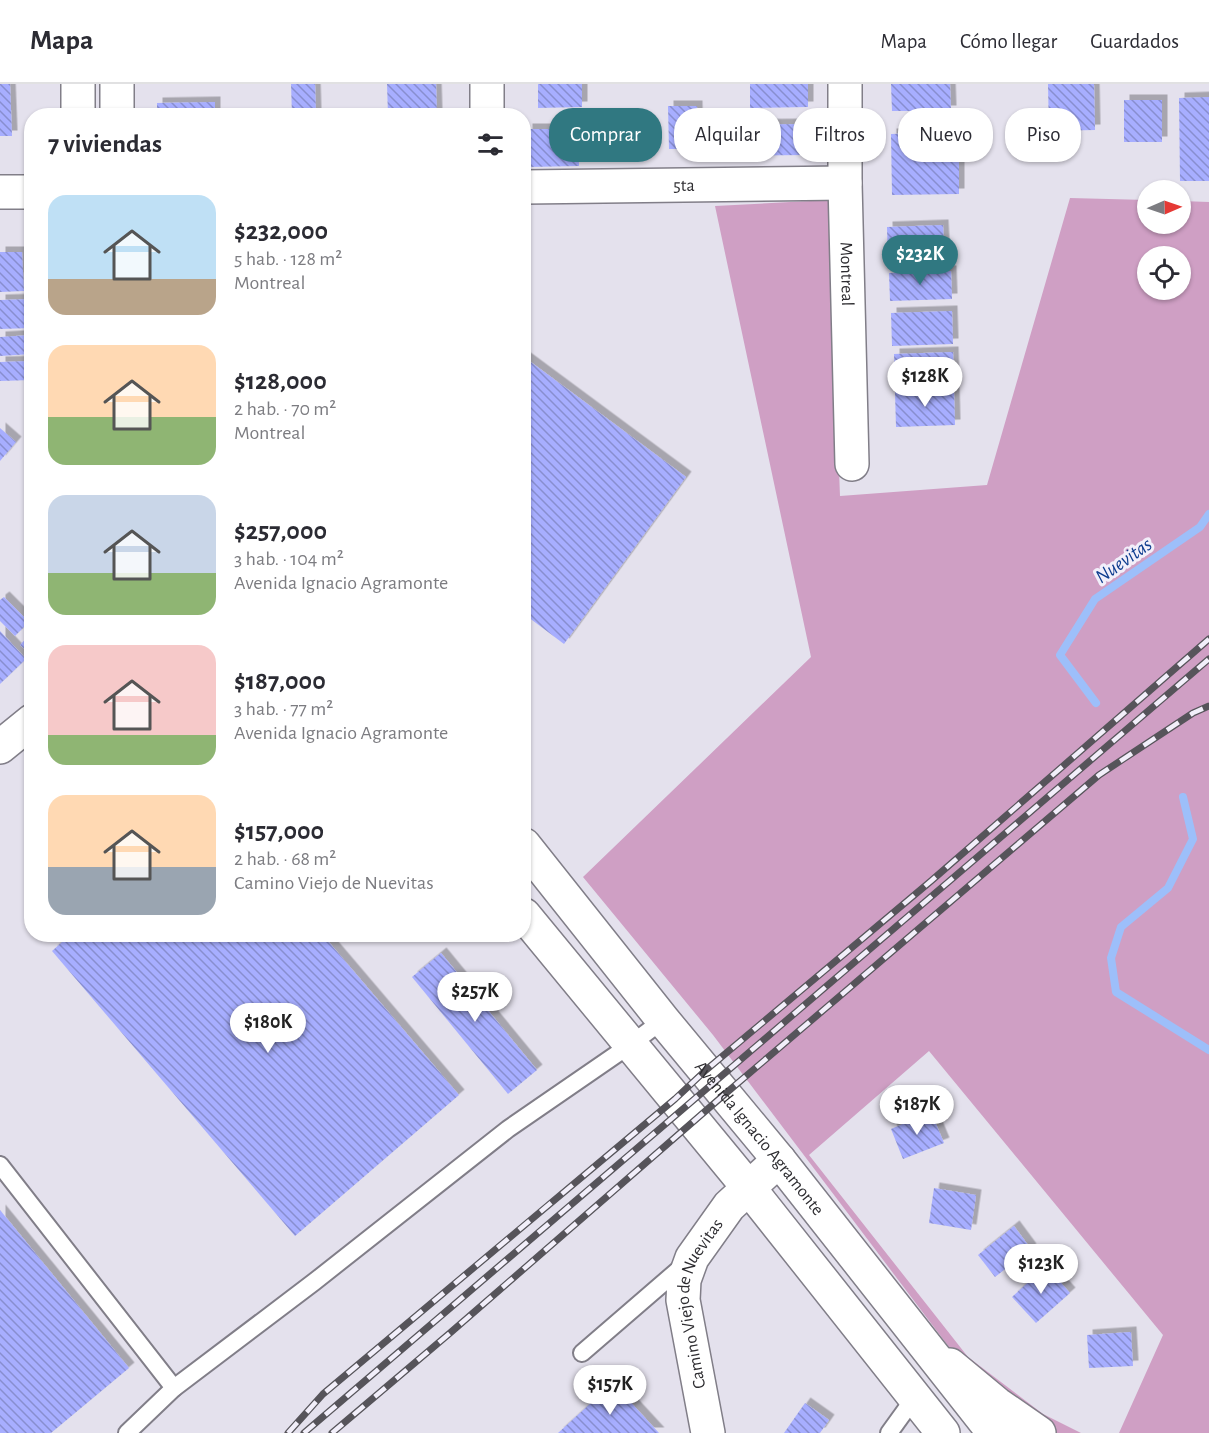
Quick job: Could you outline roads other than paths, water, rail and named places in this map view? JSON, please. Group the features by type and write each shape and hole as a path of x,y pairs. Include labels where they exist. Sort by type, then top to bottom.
{"main road":[{"path":"78,84 78,108"},
{"path":"117,84 117,108"},
{"path":"487,84 487,108"},
{"name":"Montreal","path":"845,84 845,183 852,464"},
{"name":"5ta","path":"531,187 845,183"},
{"path":"0,192 24,192"},
{"path":"0,747 24,728"},
{"name":"Avenida Ignacio Agramonte","path":"531,854 663,1020 779,1160 994,1433"},
{"path":"531,924 748,1187 943,1433"},
{"name":"Camino Viejo de Nuevitas","path":"708,1433 683,1300 684,1280 692,1258 729,1206 779,1160"},
{"path":"924,1345 997,1404 1039,1433"}],"lane":[{"path":"127,1433 174,1388 323,1275 508,1129 663,1020"},
{"path":"0,1165 174,1388"},
{"path":"582,1353 692,1258"},
{"path":"889,1433 915,1397"}],"waterway":[{"name":"Nuevitas","path":"1096,703 1060,655 1095,599 1200,527 1209,514"},
{"name":"Nuevitas","path":"1183,797 1193,839 1168,888 1121,927 1111,958 1116,992 1209,1050"}],"railway":[{"path":"288,1433 323,1394 931,881 1209,639"},
{"path":"304,1433 1209,659"},
{"path":"332,1433 1099,775 1193,713 1209,706"}]}
